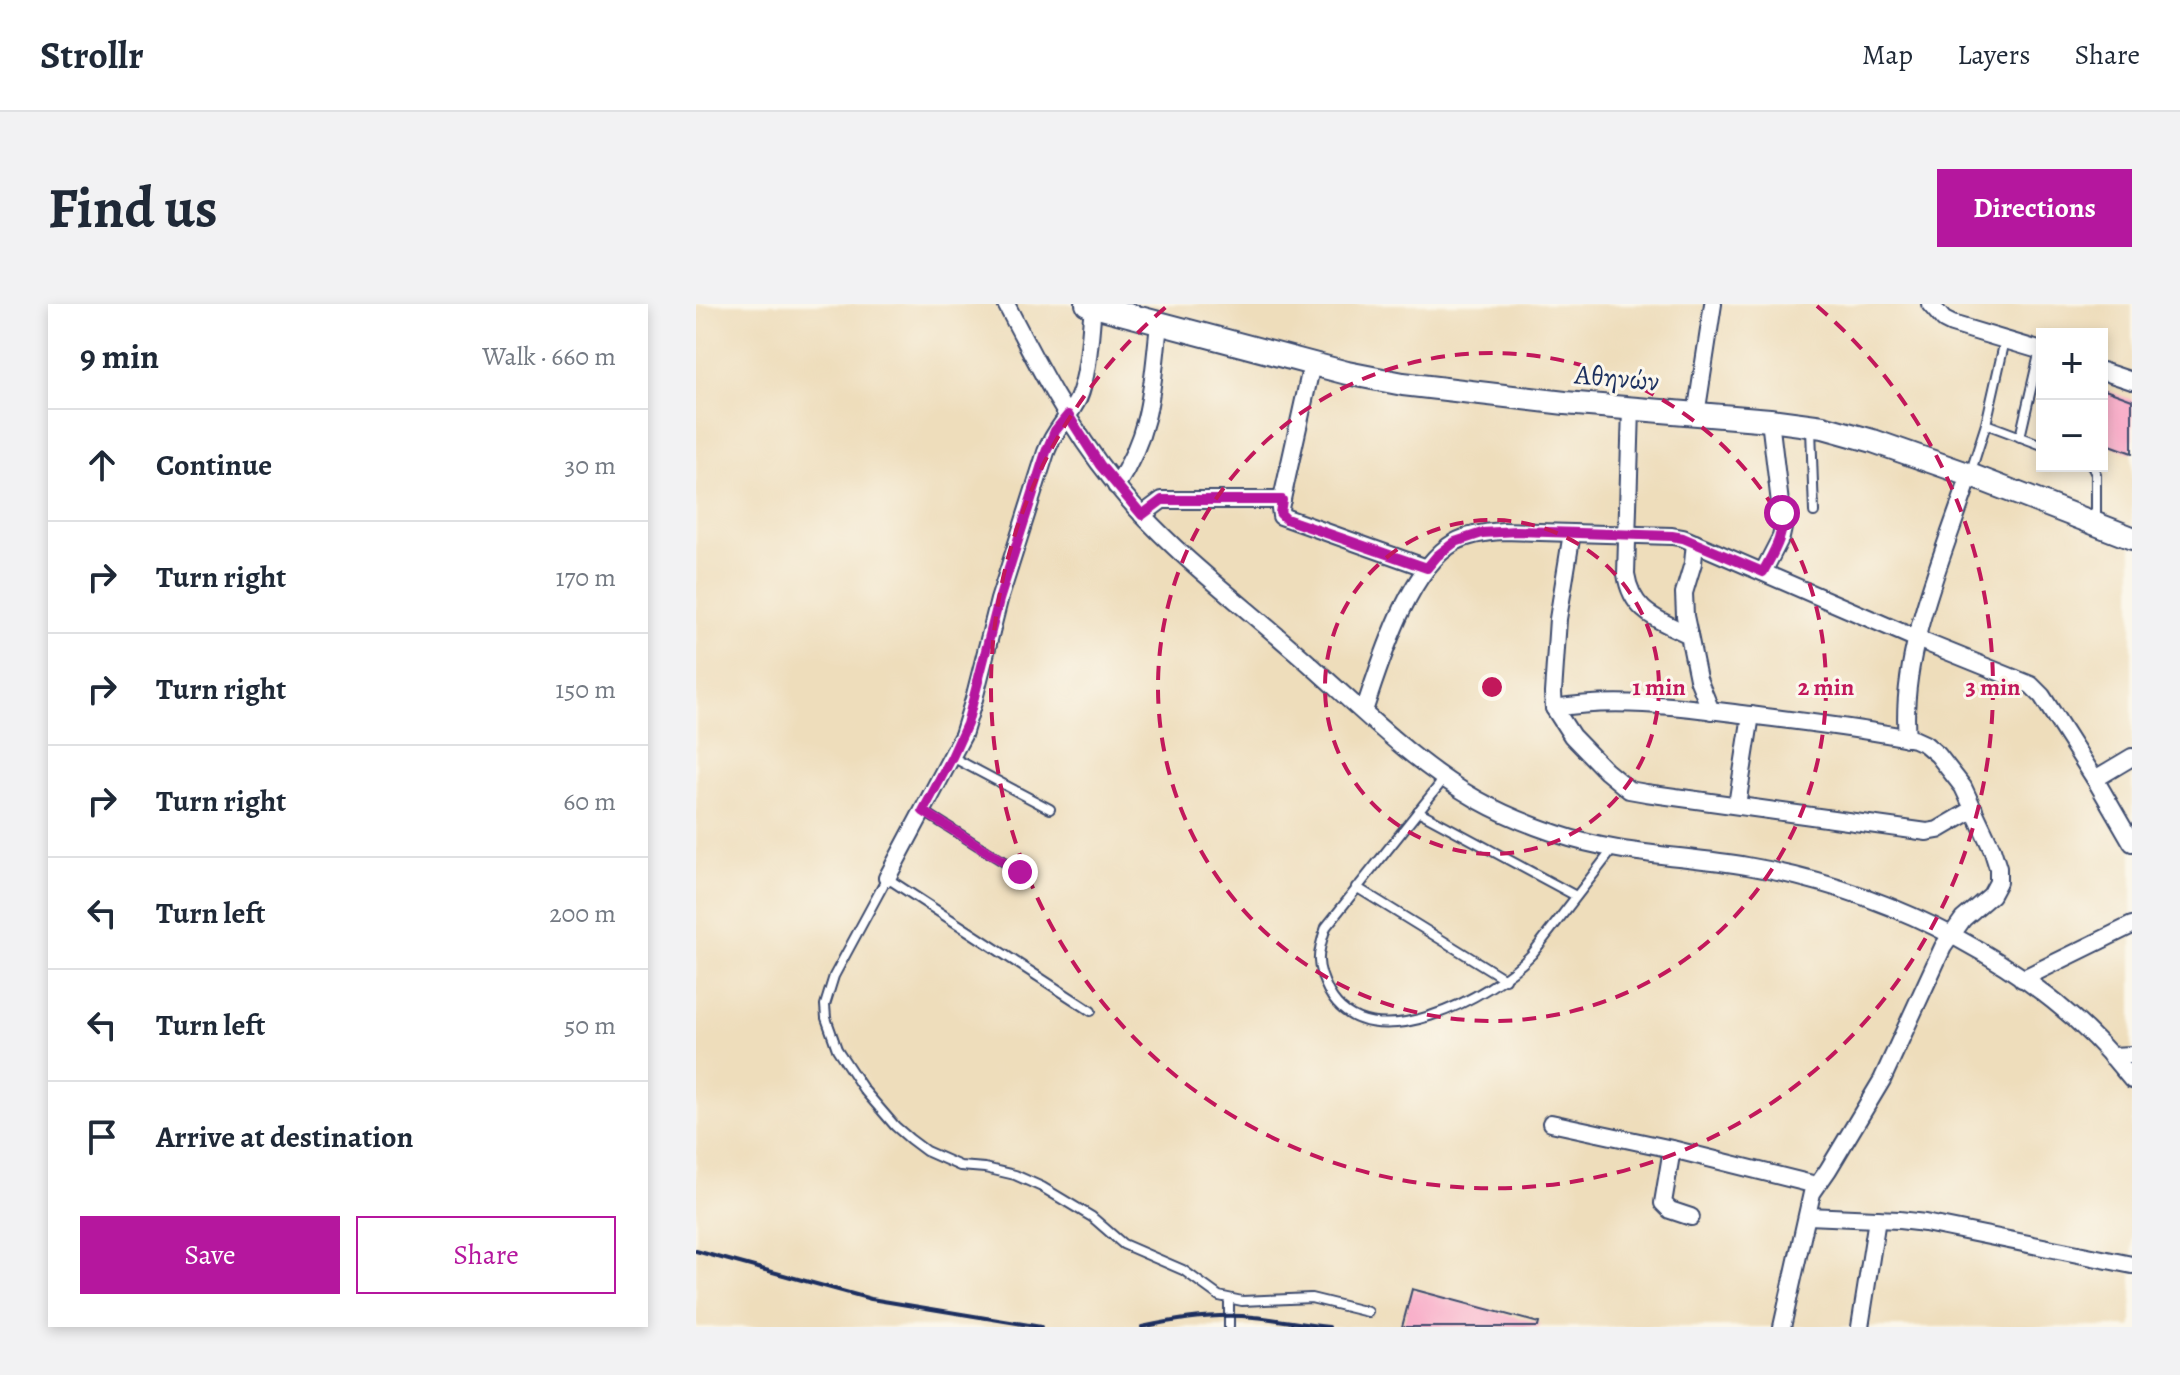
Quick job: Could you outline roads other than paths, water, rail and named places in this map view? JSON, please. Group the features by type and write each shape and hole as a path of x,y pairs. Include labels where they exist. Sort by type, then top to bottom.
{"main road":[{"name":"Αθηνών","path":"1090,305 1312,364 1403,384 1631,409 1811,424 1853,434 1970,475 2131,537"}],"street":[{"path":"1006,304 1036,362 1100,465 1142,515 1395,740 1444,778 1514,818 1567,837 1613,849 1748,866 1820,882 1911,915 1977,950 2062,1008 2132,1080"},
{"path":"1696,415 1713,304"},
{"path":"1930,304 1944,320 2036,348"},
{"path":"887,878 952,757 970,713 999,600 1046,452 1082,385 1090,305"},
{"path":"1116,486 1129,467 1149,412 1159,324"},
{"path":"1312,364 1280,513 1286,519 1427,568"},
{"path":"2108,373 2132,381"},
{"path":"1631,409 1626,574 1635,601 1646,612 1689,635"},
{"path":"1763,572 1783,528 1770,420"},
{"path":"1907,738 1906,712 1917,639 1970,475"},
{"path":"1142,515 1162,500 1282,500"},
{"path":"1364,711 1392,634 1413,589 1445,549 1460,540 1503,531 1672,536 2022,680 2036,689 2095,779 2132,843"},
{"path":"1572,533 1558,619 1554,708 1563,724 1594,759 1629,790 1927,832 1938,830 1974,809"},
{"path":"1695,543 1684,593 1685,616 1698,679 1711,711"},
{"path":"1554,708 1606,702 1711,711 1919,741 1938,755 1956,777 1997,862 1998,882 1991,895 1967,915 1950,936 1875,1093 1812,1193 1782,1327"},
{"path":"1737,805 1751,715"},
{"path":"2095,779 2132,757"},
{"path":"2022,979 2132,925"},
{"path":"2111,1056 2132,1055"},
{"path":"1551,1123 1816,1185"},
{"path":"1672,1149 1663,1203 1670,1210 1691,1217"},
{"path":"1808,1216 1899,1220 1952,1227 2132,1265"},
{"path":"1860,1327 1877,1219"}],"lane":[{"path":"1970,475 1986,424 2005,339"},
{"path":"2020,437 2036,371"},
{"path":"1811,424 1814,512"},
{"path":"1986,424 2036,443"},
{"path":"2095,472 2096,524"},
{"path":"952,757 1050,809"},
{"path":"1444,778 1326,927 1317,951 1321,978 1333,999 1350,1016 1374,1024 1427,1017 1505,979 1532,954 1613,849"},
{"path":"923,811 1020,872"},
{"path":"1418,811 1576,896"},
{"path":"1091,1011 887,878 834,976 825,1005 826,1018 837,1049 872,1100 895,1126 926,1151 960,1166 1015,1175 1042,1187 1092,1217 1123,1244 1183,1270 1213,1292 1229,1299 1311,1298 1368,1312"},
{"path":"1356,887 1505,979"},
{"path":"1229,1299 1229,1327"}],"railway":[{"path":"696,1251 871,1299 1041,1327"},
{"path":"1142,1327 1212,1316 1263,1318 1329,1327"}]}
